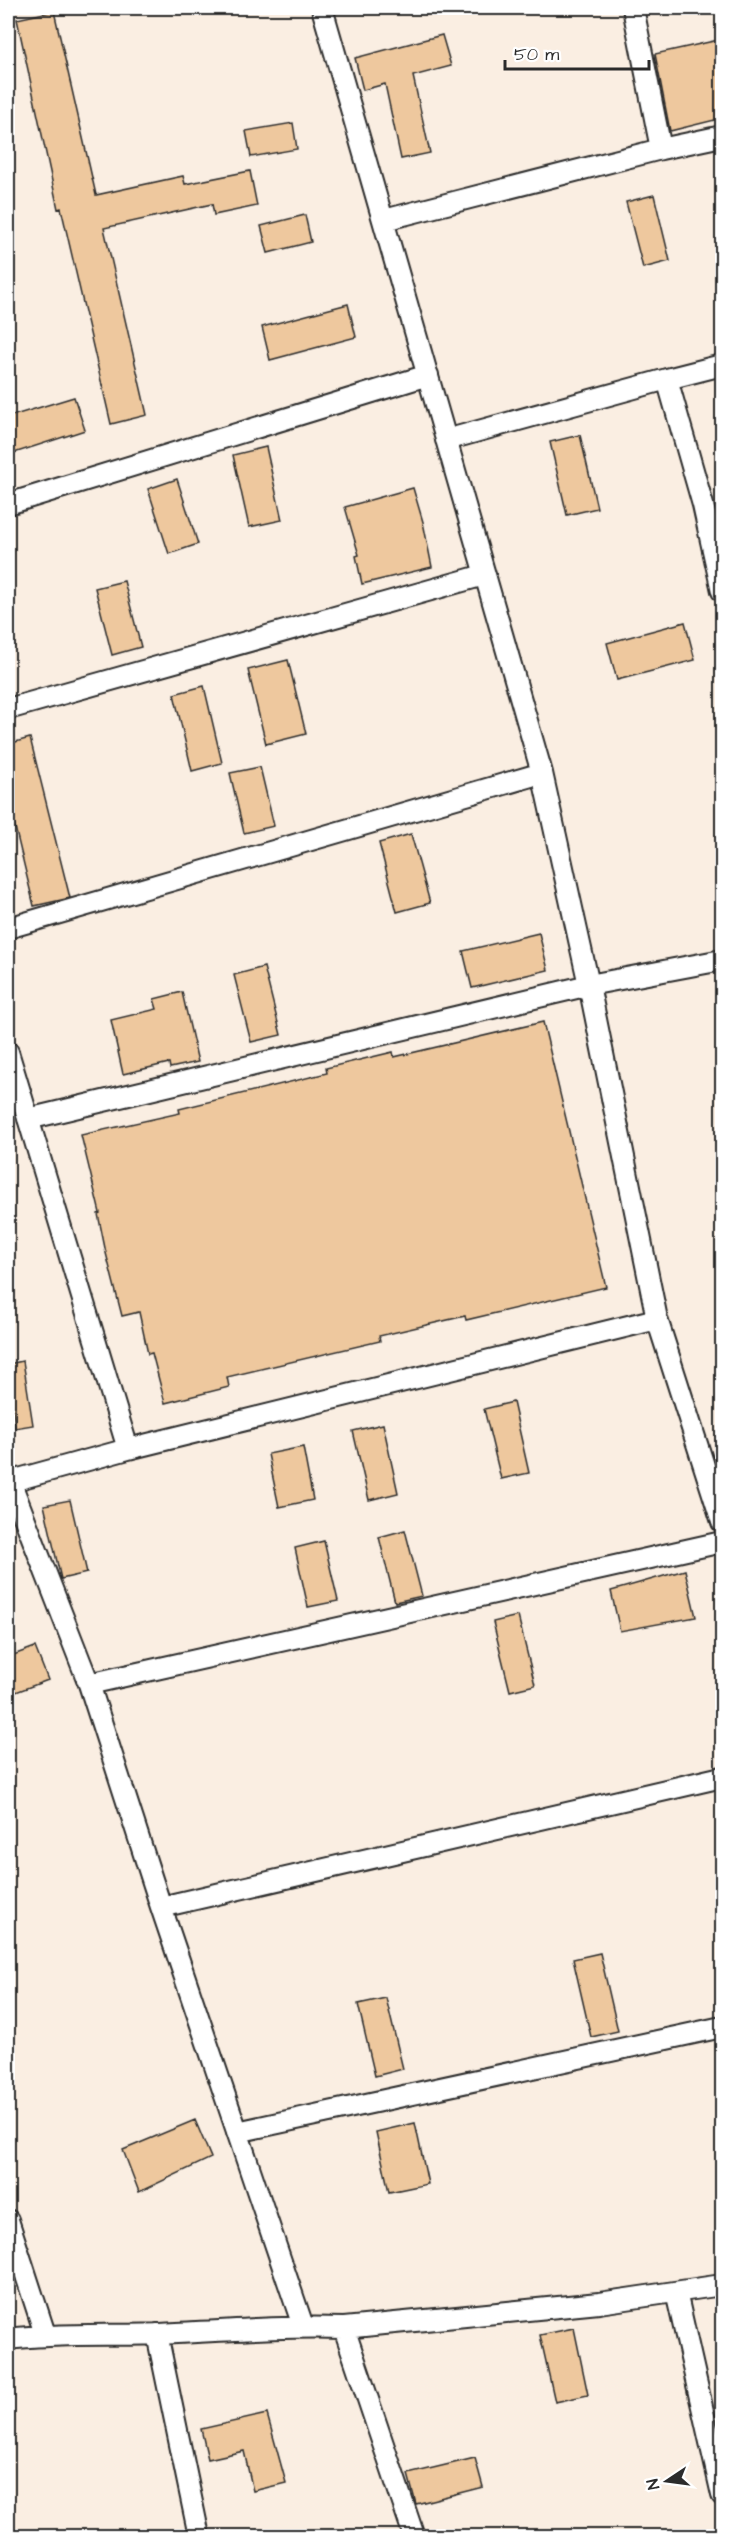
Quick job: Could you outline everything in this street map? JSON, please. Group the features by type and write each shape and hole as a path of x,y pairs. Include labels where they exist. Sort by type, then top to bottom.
{"street":[{"path":"322,8 542,773 589,985 657,1319 723,1522"},
{"path":"633,8 661,149"},
{"path":"384,220 661,149 723,136"},
{"path":"446,440 723,365"},
{"path":"8,504 428,375"},
{"path":"667,379 703,505 723,591"},
{"path":"8,709 484,574"},
{"path":"8,928 542,773"},
{"path":"28,1119 589,985 723,960"},
{"path":"8,1052 128,1449"},
{"path":"303,2326 161,1907 89,1684 9,1482 128,1449 657,1319"},
{"path":"89,1684 723,1542"},
{"path":"161,1907 723,1777"},
{"path":"237,2132 723,2027"},
{"path":"8,2220 45,2334"},
{"path":"8,2339 45,2334 157,2334 303,2326 344,2328 599,2303 723,2285"},
{"path":"676,2292 723,2495"},
{"path":"344,2328 414,2536"},
{"path":"157,2334 199,2536"}],"building":[{"path":"54,11 96,195 183,176 185,184 250,171 257,206 214,215 212,204 104,228 147,415 111,424 61,208 58,209 17,19"},
{"path":"442,35 451,66 413,76 430,153 401,159 385,84 363,90 355,58"},
{"path":"723,39 723,118 670,131 655,54"},
{"path":"293,123 297,149 251,157 246,131"},
{"path":"654,195 670,261 643,268 626,202"},
{"path":"305,215 311,242 268,253 261,226"},
{"path":"348,304 356,337 270,360 262,327"},
{"path":"74,397 85,430 8,455 8,417"},
{"path":"580,435 597,508 567,515 550,442"},
{"path":"266,447 282,520 249,527 233,455"},
{"path":"177,479 198,544 169,554 148,489"},
{"path":"413,488 432,567 362,584 356,556 359,555 345,507"},
{"path":"124,581 141,647 112,655 95,588"},
{"path":"685,622 695,660 617,680 607,643"},
{"path":"288,660 306,734 266,744 248,670"},
{"path":"204,686 222,763 192,771 174,694"},
{"path":"30,738 70,898 34,906 14,823 8,824 8,744"},
{"path":"260,767 274,826 244,833 230,773"},
{"path":"411,834 430,903 397,912 379,843"},
{"path":"539,933 548,970 472,988 463,951"},
{"path":"264,967 281,1035 251,1042 234,975"},
{"path":"182,992 198,1062 170,1068 169,1063 123,1074 111,1020 157,1009 154,999"},
{"path":"543,1022 606,1287 466,1320 465,1316 379,1336 380,1341 227,1377 229,1387 165,1403 152,1353 148,1354 139,1312 122,1316 81,1135 180,1113 179,1109 327,1073 326,1068 393,1052 394,1057"},
{"path":"23,1361 33,1425 15,1428 8,1364"},
{"path":"513,1402 529,1473 501,1479 484,1409"},
{"path":"383,1424 398,1493 369,1500 353,1431"},
{"path":"303,1447 313,1500 279,1507 268,1454"},
{"path":"70,1500 87,1573 61,1579 44,1505"},
{"path":"405,1530 422,1596 395,1602 379,1537"},
{"path":"324,1541 338,1601 308,1607 295,1548"},
{"path":"685,1570 696,1617 620,1631 611,1591"},
{"path":"518,1616 535,1685 510,1691 493,1622"},
{"path":"35,1647 48,1680 8,1695 8,1657"},
{"path":"600,1953 618,2031 591,2037 573,1959"},
{"path":"386,1998 403,2069 375,2076 358,2004"},
{"path":"195,2120 211,2158 139,2192 123,2150"},
{"path":"415,2123 428,2184 389,2192 376,2132"},
{"path":"574,2328 588,2395 555,2402 540,2335"},
{"path":"267,2414 286,2483 253,2491 244,2451 208,2459 201,2429"},
{"path":"475,2458 483,2487 416,2504 408,2474"}]}
